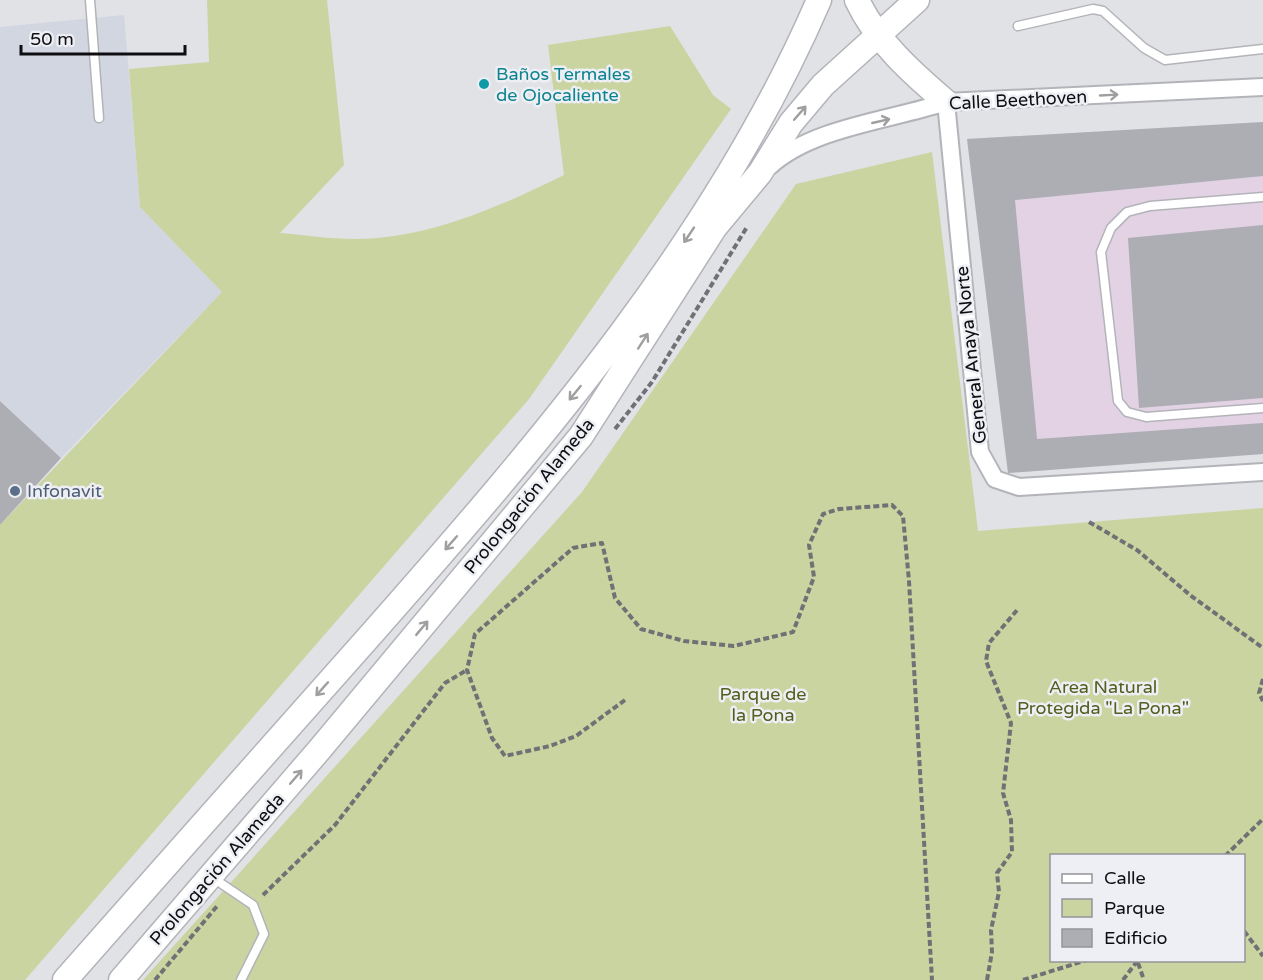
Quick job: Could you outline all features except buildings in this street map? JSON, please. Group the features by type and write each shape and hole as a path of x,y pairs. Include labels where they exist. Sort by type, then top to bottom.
{"main road":[{"name":"Prolongación Alameda","path":"65,980 458,536 595,369 667,268 756,129 801,41 819,0"},
{"path":"715,227 726,198 776,116 820,33 834,0"},
{"path":"857,0 880,36 916,77 946,102"},
{"name":"Prolongación Alameda","path":"121,980 320,749 582,436 715,227 755,180 791,123 823,86 917,0"}],"street":[{"name":"Calle Beethoven","path":"755,180 780,157 797,147 850,128 911,114 946,102 1263,87"},
{"name":"General Anaya Norte","path":"946,102 980,452 995,479 1019,487 1263,472"}],"lane":[{"path":"90,0 99,118"},
{"path":"1018,26 1093,9 1103,11 1144,48 1165,60 1263,49"},
{"path":"1263,197 1150,206 1127,212 1111,228 1101,252 1118,401 1127,412 1146,417 1263,408"},
{"path":"210,876 253,905 264,934 241,980"}],"path":[{"path":"625,700 576,736 550,746 505,756 492,738 467,670 475,634 573,548 602,543 615,598 641,629 684,641 734,646 793,632 814,577 809,545 823,514 839,509 892,505 903,516 909,581 932,980"},
{"path":"1089,522 1137,550 1190,595 1263,648"},
{"path":"987,980 992,952 991,930 999,891 997,873 1012,852 1011,820 1003,793 1011,723 986,661 988,643 1018,609"},
{"path":"253,905 335,825 445,683 467,670"},
{"path":"1263,679 1259,693 1263,701"},
{"path":"1226,854 1263,819"},
{"path":"1245,932 1263,956"},
{"path":"1023,980 1081,962"},
{"path":"1123,980 1137,962"},
{"path":"1138,962 1144,980"}],"shaded area":[{"path":"124,15 140,207 222,292 61,458 0,401 0,27"},
{"path":"1263,122 1263,454 1008,473 967,139"}],"green space":[{"path":"207,0 327,0 344,165 280,233 354,239 409,234 489,209 564,175 548,45 670,26 713,95 731,109 529,399 25,980 0,980 0,525 222,292 140,207 129,69 209,62"},
{"name":"Parque de la Pona","path":"932,152 978,531 1263,508 1263,980 143,980 582,492 796,184"}],"place":[{"name":"Baños Termales de Ojocaliente","path":"484,84"},
{"name":"Infonavit","path":"15,491"}],"park label":[{"name":"Area Natural Protegida \"La Pona\"","path":"1103,697"}]}
